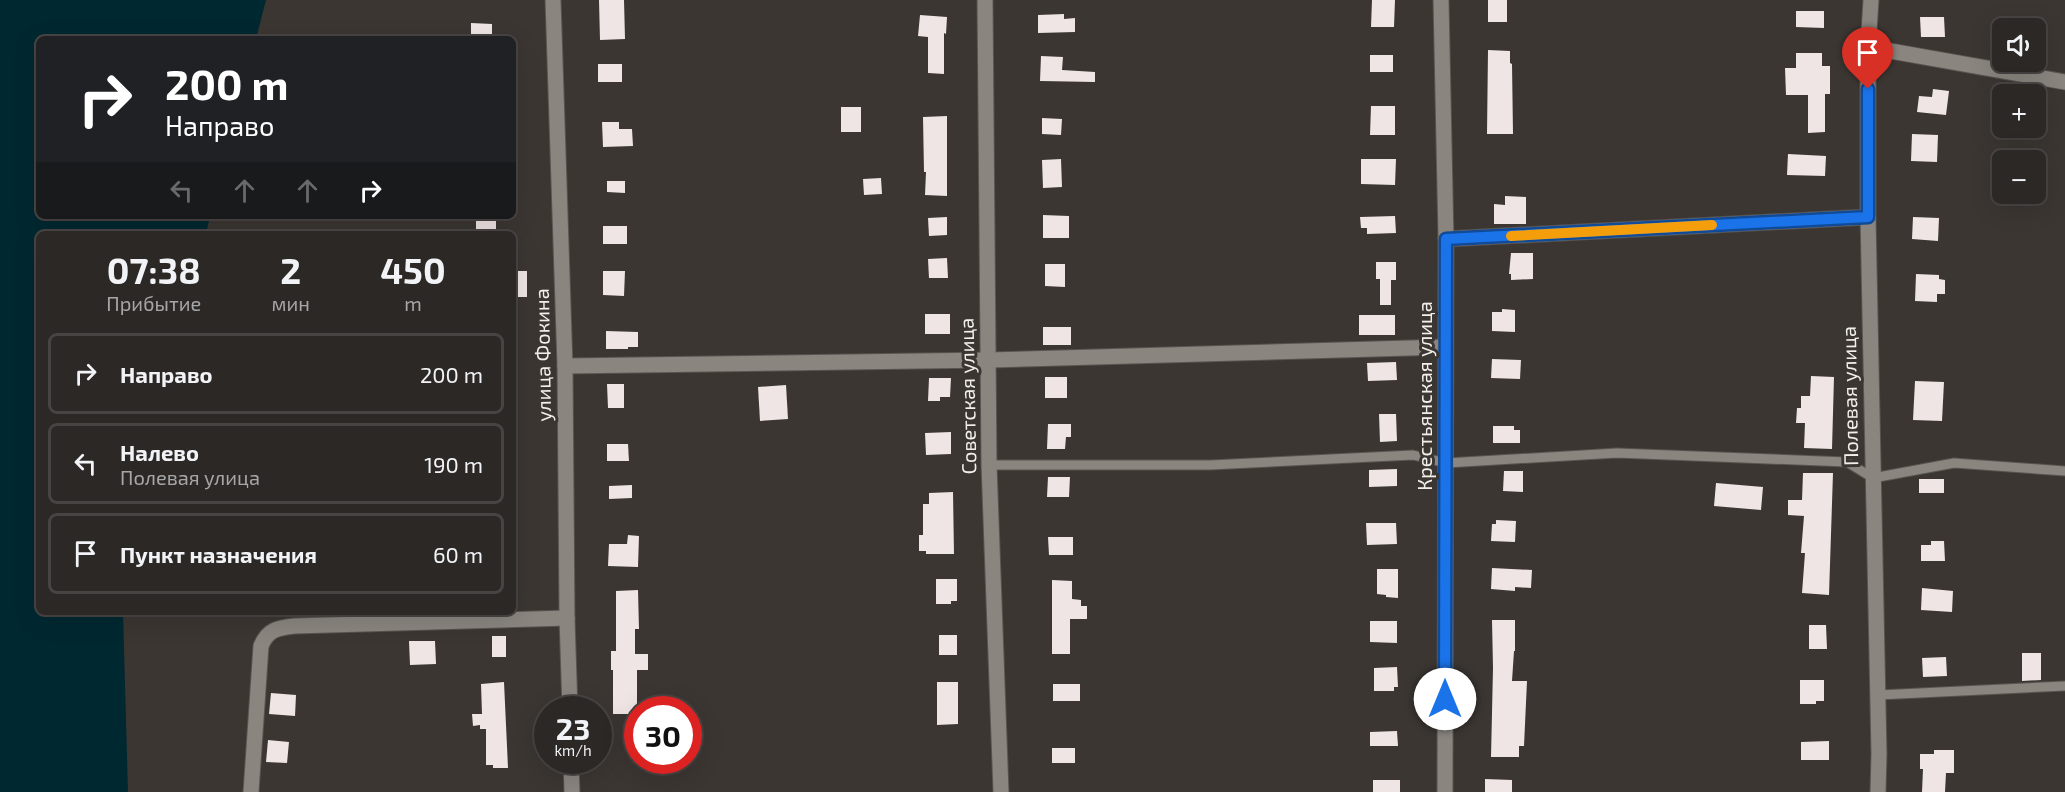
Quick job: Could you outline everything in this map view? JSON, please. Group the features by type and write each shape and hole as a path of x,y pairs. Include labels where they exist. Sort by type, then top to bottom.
{"street":[{"name":"улица Фокина","path":"553,0 565,366 570,696"},
{"name":"Советская улица","path":"985,0 989,465 1001,792"},
{"name":"Крестьянская улица","path":"1441,0 1446,239 1445,792"},
{"name":"Полевая улица","path":"1871,0 1868,217 1878,792"},
{"path":"1869,46 2065,82"},
{"path":"1446,239 1868,217"},
{"path":"565,366 988,360 1445,347"},
{"path":"250,792 261,646 264,638 271,631 295,626 567,618"},
{"path":"571,774 572,792"}],"lane":[{"path":"989,465 1210,465 1413,455 1446,464 1617,453 1847,462 1873,478 1954,463 2065,471"},
{"path":"1878,695 2065,686"}],"water":[{"path":"0,0 266,0 257,36 36,36 36,219 209,219 207,231 36,231 36,615 123,615 128,792 0,792"}],"building":[{"path":"599,0 624,0 625,39 600,40"},
{"path":"1372,0 1395,0 1394,27 1371,27"},
{"path":"1488,0 1507,0 1507,22 1488,22"},
{"path":"1796,11 1824,11 1824,28 1796,27"},
{"path":"1064,14 1064,19 1075,18 1075,32 1038,33 1038,15"},
{"path":"920,15 947,17 946,34 944,33 944,74 928,73 928,37 918,36"},
{"path":"1920,17 1944,17 1945,37 1921,37"},
{"path":"471,23 492,24 492,36 471,36"},
{"path":"1488,50 1510,51 1513,134 1487,134"},
{"path":"1796,53 1822,53 1822,66 1830,66 1830,94 1825,94 1825,132 1808,133 1808,95 1786,95 1785,68 1796,68"},
{"path":"1370,55 1393,55 1393,72 1370,72"},
{"path":"1041,56 1063,57 1062,70 1095,72 1095,82 1040,81"},
{"path":"598,64 622,64 622,82 598,82"},
{"path":"1933,89 1949,91 1946,115 1917,112 1919,96 1932,97"},
{"path":"1371,106 1395,106 1395,135 1370,135"},
{"path":"841,107 861,107 861,132 841,132"},
{"path":"947,116 947,196 925,195 923,117"},
{"path":"1042,118 1062,119 1061,135 1042,134"},
{"path":"602,122 619,122 619,129 632,129 633,146 603,147"},
{"path":"1912,134 1938,135 1937,162 1911,161"},
{"path":"1788,154 1826,156 1825,176 1787,175"},
{"path":"1061,159 1062,187 1043,188 1042,160"},
{"path":"1361,159 1396,159 1395,185 1361,184"},
{"path":"881,178 882,194 864,195 863,179"},
{"path":"607,181 625,181 625,193 607,192"},
{"path":"1505,196 1526,197 1526,224 1494,224 1494,204 1505,205"},
{"path":"1043,215 1069,216 1069,238 1043,238"},
{"path":"1395,216 1396,233 1367,234 1367,228 1361,228 1360,217"},
{"path":"947,217 947,235 929,236 928,218"},
{"path":"1913,217 1939,218 1938,241 1912,239"},
{"path":"476,219 496,219 496,231 476,231"},
{"path":"603,226 627,226 627,244 603,244"},
{"path":"1511,253 1533,253 1533,279 1511,280 1511,274 1509,274"},
{"path":"947,258 948,278 929,278 928,259"},
{"path":"1376,262 1396,262 1396,280 1391,280 1391,305 1380,305 1380,279 1376,279"},
{"path":"1045,264 1065,264 1065,287 1045,286"},
{"path":"516,271 527,271 527,297 516,297"},
{"path":"603,271 625,271 624,296 603,295"},
{"path":"1916,274 1939,275 1939,279 1945,280 1945,294 1937,294 1937,302 1915,301"},
{"path":"1502,309 1515,310 1515,332 1492,331 1492,312 1502,312"},
{"path":"925,314 950,314 950,334 925,334"},
{"path":"1359,315 1395,315 1395,335 1359,335"},
{"path":"1043,327 1071,327 1071,345 1043,345"},
{"path":"606,331 638,332 638,347 606,349"},
{"path":"1492,359 1521,360 1520,379 1491,378"},
{"path":"1396,362 1397,380 1368,381 1367,363"},
{"path":"1811,376 1834,377 1832,449 1804,448 1805,423 1796,423 1797,408 1801,408 1801,396 1810,396"},
{"path":"1045,377 1067,377 1067,398 1045,398"},
{"path":"929,378 951,378 950,397 940,397 940,401 928,401"},
{"path":"1915,381 1944,382 1942,421 1913,420"},
{"path":"607,384 624,384 624,408 608,408"},
{"path":"786,385 788,419 760,421 758,387"},
{"path":"1379,414 1396,414 1397,441 1380,442"},
{"path":"1048,424 1071,424 1071,437 1066,437 1065,449 1047,449"},
{"path":"1493,426 1514,426 1514,430 1520,430 1520,443 1493,443"},
{"path":"951,432 951,454 926,455 925,433"},
{"path":"607,444 628,444 629,461 607,461"},
{"path":"1397,469 1397,486 1369,487 1369,470"},
{"path":"1504,471 1523,471 1523,492 1503,491"},
{"path":"1803,473 1833,473 1829,595 1802,593 1805,553 1801,553 1804,516 1788,515 1788,500 1802,500"},
{"path":"1048,477 1070,477 1069,497 1047,497"},
{"path":"1919,479 1944,479 1944,493 1919,493"},
{"path":"1716,483 1763,487 1761,510 1714,506"},
{"path":"632,485 632,498 609,499 609,486"},
{"path":"953,492 954,554 926,554 926,551 919,551 919,535 923,535 923,504 929,504 929,493"},
{"path":"1496,520 1516,521 1515,542 1491,541 1492,524 1496,524"},
{"path":"1366,523 1396,523 1397,544 1367,545"},
{"path":"628,535 639,536 638,567 608,566 609,544 627,544"},
{"path":"1048,537 1073,537 1073,555 1049,555"},
{"path":"1931,541 1944,541 1945,561 1921,561 1921,545 1931,545"},
{"path":"1492,568 1532,570 1531,588 1515,587 1515,591 1491,589"},
{"path":"1377,569 1398,569 1398,598 1377,594"},
{"path":"936,579 957,579 957,601 951,601 951,604 936,604"},
{"path":"1052,580 1072,581 1072,599 1081,600 1081,606 1087,606 1087,619 1070,619 1070,654 1052,654"},
{"path":"1922,588 1953,591 1952,612 1921,610"},
{"path":"638,590 639,629 635,629 635,654 648,654 648,670 637,670 637,696 624,696 624,714 613,714 611,651 616,651 616,591"},
{"path":"1492,620 1515,620 1512,681 1527,681 1524,746 1519,746 1519,757 1491,757"},
{"path":"1370,621 1397,621 1397,643 1370,642"},
{"path":"1809,625 1826,625 1827,649 1809,649"},
{"path":"939,635 957,635 957,655 939,655"},
{"path":"492,636 506,636 506,657 492,657"},
{"path":"409,641 435,641 436,664 410,665"},
{"path":"2022,653 2041,653 2041,680 2022,681"},
{"path":"1946,657 1947,676 1923,677 1922,658"},
{"path":"1397,667 1398,687 1394,687 1394,691 1374,691 1374,668"},
{"path":"1800,680 1824,680 1824,701 1816,701 1816,704 1800,704"},
{"path":"504,682 508,768 493,768 493,765 486,765 486,729 480,729 480,725 473,726 472,714 482,714 481,684"},
{"path":"937,682 958,682 958,724 937,725"},
{"path":"1053,684 1080,684 1080,701 1053,701"},
{"path":"271,693 296,695 295,716 269,714"},
{"path":"1397,731 1398,746 1370,746 1370,732"},
{"path":"268,740 289,742 287,763 266,762"},
{"path":"1829,741 1829,760 1801,760 1801,742"},
{"path":"1052,748 1075,748 1075,763 1052,763"},
{"path":"1934,750 1954,750 1954,773 1946,773 1945,792 1922,792 1923,769 1920,769 1920,754 1934,754"},
{"path":"1485,779 1512,780 1512,792 1485,792"},
{"path":"1373,780 1400,780 1400,792 1373,792"}],"slow traffic":[{"path":"1511,236 1712,225"}],"route":[{"path":"1445,699 1446,239 1868,217 1868,89"}]}
